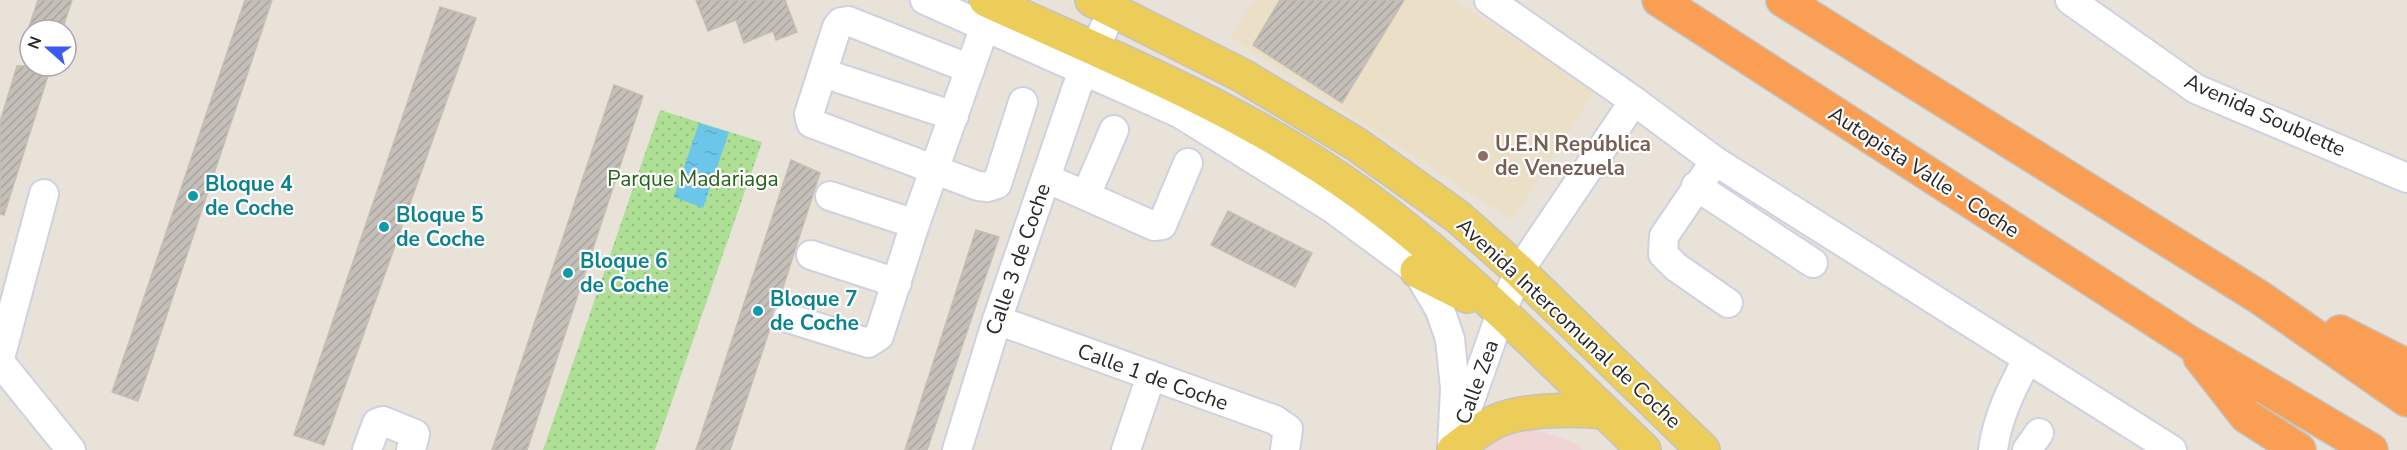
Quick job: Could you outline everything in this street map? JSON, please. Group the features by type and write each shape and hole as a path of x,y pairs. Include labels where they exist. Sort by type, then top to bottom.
{"highway":[{"name":"Autopista Valle - Coche","path":"1659,0 2190,343 2371,450"},
{"path":"1782,0 2259,297 2407,400"},
{"path":"2210,266 2407,366"},
{"path":"2190,343 2246,416 2299,450"}],"main road":[{"name":"Avenida Intercomunal de Coche","path":"1103,4 1243,76 1356,144 1458,218 1519,271 1703,450"},
{"name":"Avenida Intercomunal de Coche","path":"986,13 1089,59 1151,75 1185,104 1242,120 1360,193 1432,248 1644,450"},
{"path":"1089,59 1185,104"},
{"path":"1417,270 1501,313"},
{"path":"1452,450 1496,421 1526,414 1557,411 1604,412"}],"street":[{"name":"Avenida Intercomunal de Coche","path":"925,0 986,13"},
{"path":"1489,0 1634,100 1715,161 2172,450"},
{"name":"Avenida Soublette","path":"2070,0 2196,89 2407,178"},
{"name":"Calle 3 de Coche","path":"957,450 997,320 1089,59 1103,4"},
{"path":"789,318 868,343 879,336 915,224 970,69 986,13"},
{"path":"970,69 848,21 841,22 837,27 809,114 811,123 978,186 988,187 997,184 1023,102"},
{"path":"823,73 954,116"},
{"path":"1519,271 1634,100"},
{"name":"Avenida Intercomunal de Coche","path":"1185,104 1417,270"},
{"path":"1086,195 1114,130"},
{"path":"1715,161 1664,236 1663,254 1676,267 1728,303"},
{"path":"1046,178 1154,226 1162,225 1188,163"},
{"path":"1696,186 1813,263"},
{"path":"44,194 0,360 71,450"},
{"path":"830,196 915,224"},
{"path":"811,255 897,283"},
{"path":"1417,270 1440,310 1450,339 1455,388 1452,450"},
{"name":"Calle Zea","path":"1452,450 1501,313 1519,271"},
{"name":"Calle 1 de Coche","path":"997,320 1275,420 1288,429 1285,450"},
{"path":"1992,450 1995,433 2014,384 2027,360"},
{"path":"1125,450 1151,376"},
{"path":"368,450 377,423 383,421 415,434 411,450"}],"shaded area":[{"name":"U.E.N República de Venezuela","path":"1254,0 1455,0 1595,91 1512,220 1230,37"},
{"path":"1522,425 1575,443 1583,450 1485,450 1511,430"}],"green space":[{"name":"Parque Madariaga","path":"660,110 762,142 655,450 543,450"}],"water":[{"path":"699,123 729,132 703,208 674,197"}],"building":[{"path":"38,0 72,0 66,18 32,18"},
{"name":"Bloque 4 de Coche","path":"245,0 272,0 138,401 112,392"},
{"path":"696,0 785,0 797,32 776,40 773,31 744,43 736,20 708,31"},
{"path":"1280,0 1404,0 1342,103 1253,45"},
{"name":"Bloque 5 de Coche","path":"440,7 476,18 324,445 294,435"},
{"path":"17,66 18,78 47,78 4,215 0,214 0,122"},
{"name":"Bloque 6 de Coche","path":"614,85 643,96 527,450 492,450"},
{"name":"Bloque 7 de Coche","path":"791,160 820,173 777,306 772,313 772,322 730,450 696,450"},
{"path":"1228,211 1312,253 1295,287 1211,245"},
{"path":"976,230 999,237 927,450 905,450"}],"place":[{"name":"U.E.N República de Venezuela","path":"1483,156"},
{"name":"Bloque 4 de Coche","path":"193,196"},
{"name":"Bloque 5 de Coche","path":"384,227"},
{"name":"Bloque 6 de Coche","path":"568,273"},
{"name":"Bloque 7 de Coche","path":"758,311"}]}
